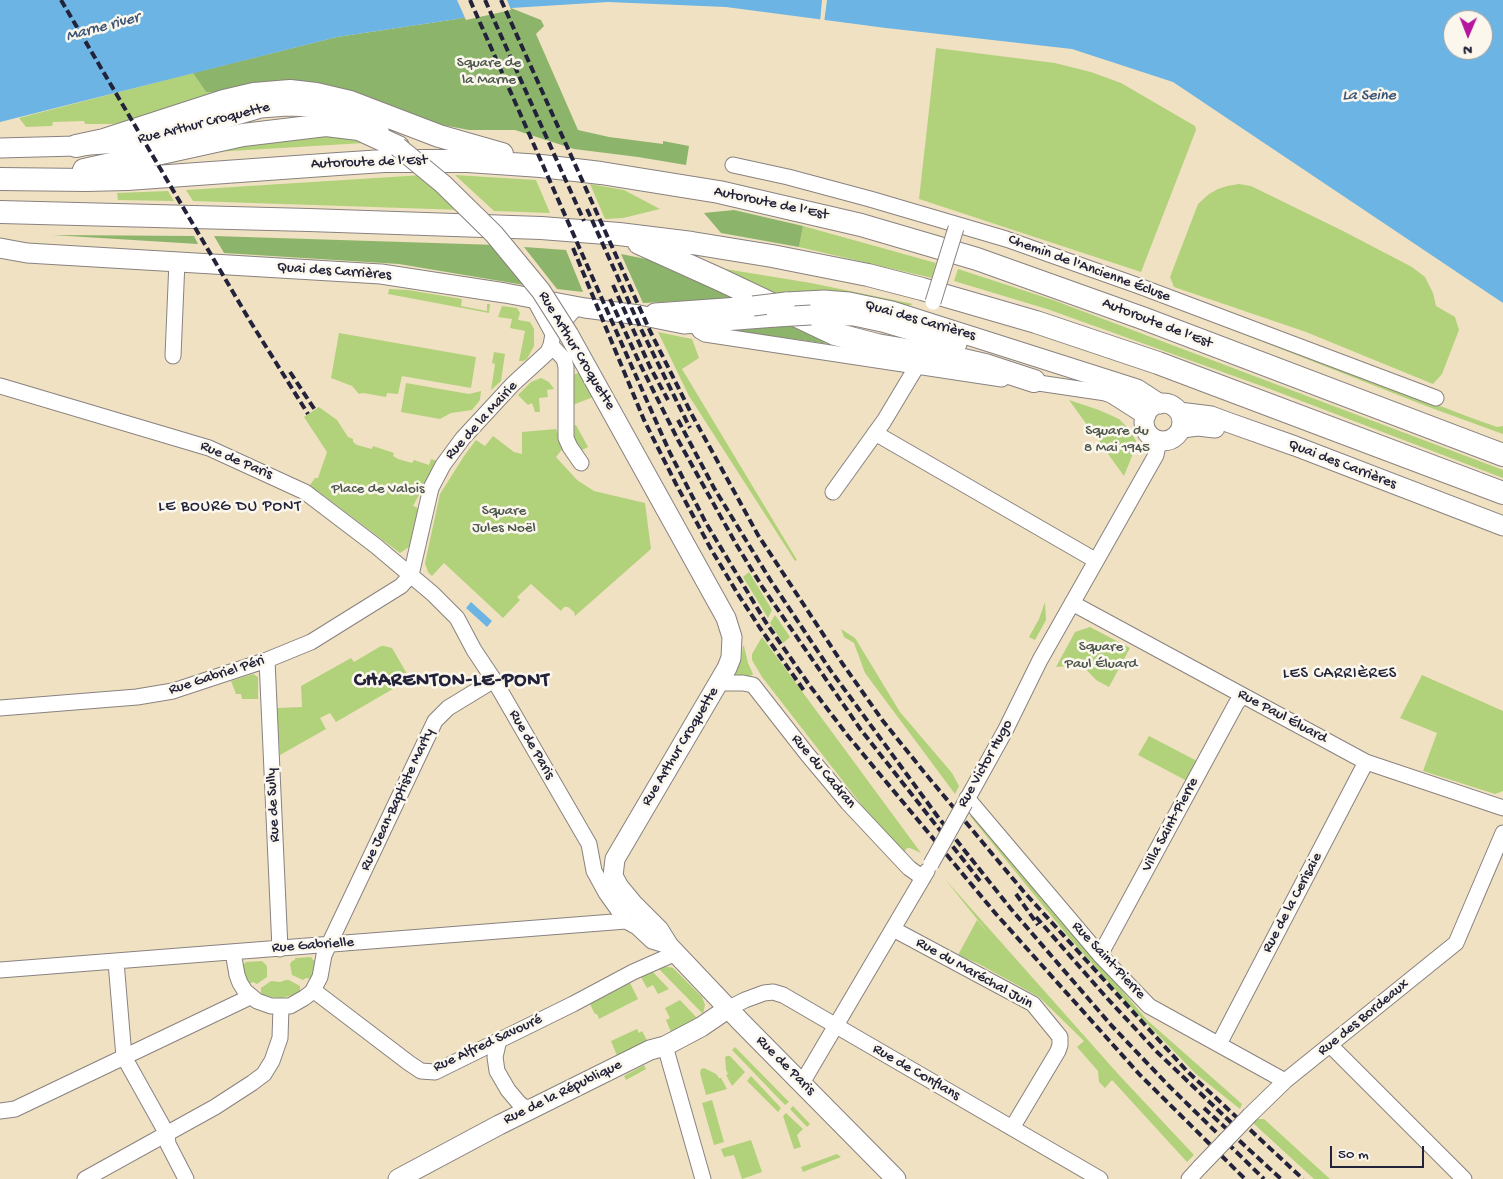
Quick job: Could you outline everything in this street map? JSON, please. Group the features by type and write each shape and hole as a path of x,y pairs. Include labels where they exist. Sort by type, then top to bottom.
{"highway":[{"path":"76,146 104,140 224,101 254,94 290,91 316,94 350,102 439,136 541,166"},
{"path":"44,180 143,156 234,137 294,128 326,125 359,129 388,140"},
{"name":"Autoroute de l’Est","path":"0,179 127,179 384,161 468,161 541,166 642,179 719,192 817,214 977,259 1092,300 1503,455"},
{"path":"0,212 541,228 618,234 709,245 800,261 868,275 978,304 1046,325 1158,363 1503,493"},
{"path":"618,234 715,277 835,334 877,345 959,359 1034,381"}],"main road":[{"name":"Rue Arthur Croquette","path":"5,147 76,146 132,142 172,134 261,108 287,106 315,107 350,114 364,120 444,184 494,234 541,291 558,338 730,627 732,637 731,658 719,683 619,851 613,865 614,876 619,887 659,930 672,949"},
{"name":"Quai des Carrières","path":"0,248 27,253 380,274 639,315 677,323 695,324 781,310 824,300 849,302 928,318 1137,389 1153,410"},
{"name":"Quai des Carrières","path":"0,257 27,253"},
{"name":"Quai des Carrières","path":"639,315 674,310 753,306 811,314 928,318 984,352 1057,370 1153,410"},
{"path":"1172,406 1180,420 1175,437 1165,441 1159,441 1148,434 1145,422 1153,410 1172,406"},
{"name":"Quai des Carrières","path":"1180,420 1211,416 1295,446 1503,526"},
{"name":"Quai des Carrières","path":"1180,420 1198,426 1220,429 1503,536"},
{"name":"Rue de Paris","path":"672,949 896,1179"},
{"name":"Rue de la République","path":"398,1179 533,1108 653,1049 665,1046 701,1027 729,1008"}],"street":[{"name":"Chemin de l'Ancienne Écluse","path":"733,165 806,182 1006,239 1139,286 1436,398"},
{"path":"928,318 956,226"},
{"path":"173,356 177,261"},
{"path":"534,299 558,338 566,367 566,438 581,463"},
{"name":"Rue de la Mairie","path":"411,575 431,488 443,465 463,438 513,384 542,358 558,338 577,306"},
{"name":"Quai des Carrières","path":"695,324 700,331 706,334 1113,394"},
{"path":"833,492 897,401 917,366"},
{"name":"Rue de Paris","path":"0,386 201,445 285,482 305,492 411,575 457,618 589,844 594,871 606,893 626,920 652,941 672,949"},
{"path":"875,433 1095,560"},
{"name":"Rue Victor Hugo","path":"802,1083 923,878 1005,731 1040,660 1156,455 1159,441"},
{"name":"Rue Gabriel Péri","path":"0,708 143,697 173,691 267,660 312,642 401,586 411,575"},
{"name":"Rue Paul Éluard","path":"1072,603 1366,762 1503,808"},
{"name":"Rue de Sully","path":"267,660 280,949"},
{"name":"Rue Jean-Baptiste Marty","path":"313,990 320,976 324,956 435,721 448,708 494,680"},
{"name":"Rue du Cadran","path":"719,683 743,683 753,686 848,803 909,868 923,878"},
{"name":"Villa Saint-Pierre","path":"1100,955 1242,696"},
{"name":"Rue de la Cerisaie","path":"1218,1044 1366,762"},
{"name":"Rue Saint-Pierre","path":"966,800 1100,955 1149,1006 1285,1081"},
{"name":"Rue des Bordeaux","path":"1189,1179 1285,1081 1456,943 1503,833"},
{"name":"Rue Gabrielle","path":"0,970 626,920"},
{"name":"Rue du Maréchal Juin","path":"893,929 1033,1004 1060,1037 1058,1050 1012,1128"},
{"name":"Rue Alfred Savouré","path":"313,990 421,1071 435,1072 574,1004 672,949"},
{"path":"233,952 236,975 240,983 250,997 264,1004 281,1007 297,1003 313,990"},
{"path":"116,962 124,1057 167,1134 168,1144 186,1179"},
{"name":"Rue de Conflans","path":"729,1008 756,995 773,992 783,995 1100,1179"},
{"path":"0,1111 15,1109 250,997"},
{"path":"85,1179 215,1107 252,1084 264,1074 272,1061 280,1038 281,1007"},
{"path":"499,1040 495,1057 497,1071 515,1100 524,1107 533,1108"},
{"path":"1330,1045 1464,1179"},
{"path":"665,1046 703,1179"}],"green space":[{"name":"Square de la Marne","path":"511,8 541,20 544,26 536,34 578,130 609,137 663,144 663,141 689,146 686,165 574,149 515,130 469,130 224,92 206,92 193,73 337,37 457,19"},
{"path":"936,48 1055,63 1091,72 1121,83 1195,126 1196,130 1141,272 919,199"},
{"path":"193,73 206,92 224,92 152,116 113,124 85,124 84,121 53,122 52,126 26,127 19,118"},
{"path":"296,132 380,142 182,154"},
{"path":"423,175 463,210 193,201 186,190"},
{"path":"455,175 536,180 550,213 494,211"},
{"path":"590,184 624,190 660,209 623,218 605,219"},
{"path":"1239,184 1251,186 1343,231 1412,267 1425,277 1433,293 1436,306 1455,317 1459,330 1442,374 1433,384 1306,332 1174,287 1170,277 1198,204 1218,189"},
{"path":"168,191 174,201 118,200 117,193"},
{"path":"734,210 803,226 799,247 721,233 704,213"},
{"path":"803,226 936,263 932,278 799,247"},
{"path":"52,235 194,236 198,244"},
{"path":"214,236 497,245 530,286 399,264 224,253"},
{"path":"524,247 566,250 583,292 557,289"},
{"path":"621,254 676,265 746,298 643,303"},
{"path":"719,268 811,283 913,304 904,308 773,296"},
{"path":"958,269 1053,300 1503,470 1503,478 1270,389 1047,309 954,281"},
{"path":"389,289 408,290 462,299 461,306 487,311 487,304 490,304 489,313 388,294"},
{"path":"502,306 517,308 520,313 518,320 530,322 534,329 534,346 527,359 523,361 519,361 525,331 510,328 512,319 498,317"},
{"path":"1200,317 1255,335 1469,417 1497,427 1503,426 1503,434 1426,406"},
{"path":"790,320 865,349 708,327"},
{"path":"658,332 692,339 699,358 682,369 797,560 795,561 689,396"},
{"path":"339,333 476,357 471,388 402,376 398,394 387,393 386,397 359,394 352,386 331,378"},
{"path":"494,352 505,354 501,381 491,390 495,364 492,363"},
{"path":"583,371 596,396 570,406 573,375"},
{"path":"541,378 549,382 554,389 547,390 548,397 539,398 540,412 535,412 532,403 528,405 518,395 531,382"},
{"path":"406,383 469,394 481,391 480,400 472,410 451,413 440,419 401,412"},
{"name":"Square du 8 Mai 1945","path":"1069,400 1119,419 1130,430 1136,441 1124,476"},
{"name":"Place de Valois","path":"319,407 337,420 348,437 353,439 353,442 357,445 372,449 373,446 394,453 393,456 398,459 412,463 414,460 429,465 431,459 437,461 413,506 418,508 409,547 400,553 319,492 308,488 315,478 318,478 327,452 304,417"},
{"path":"576,425 588,447 582,450 585,459 574,447 569,427"},
{"name":"Square Jules Noël","path":"556,429 564,447 556,457 577,480 594,491 645,503 651,549 575,616 574,612 568,607 564,607 561,611 531,584 517,597 520,600 503,618 444,563 432,576 428,572 425,563 440,494 476,440 485,446 493,436 514,452 522,454 522,432"},
{"path":"749,572 772,610 768,618 743,577"},
{"path":"1045,602 1046,620 1035,640 1029,637 1039,619"},
{"path":"775,615 790,637 783,643 770,623"},
{"name":"Square Paul Éluard","path":"1090,627 1130,648 1109,687 1096,680 1082,665 1056,667 1075,632"},
{"path":"841,629 855,638 900,712 952,773 959,786 955,794 865,673 854,643 844,637"},
{"path":"762,637 921,853 907,848 905,851 908,862 865,817 867,812 762,677 752,660 752,654"},
{"path":"381,646 392,648 410,679 336,722 330,713 320,718 326,729 280,755 277,708 302,707 301,686 351,658 354,662"},
{"path":"743,646 753,674 749,677 735,675 741,660"},
{"path":"253,674 258,677 258,699 242,699 241,694 236,694 231,681"},
{"path":"1422,675 1503,711 1503,791 1495,794 1423,771 1437,733 1400,718"},
{"path":"1149,736 1197,761 1187,781 1138,755"},
{"path":"973,814 1147,1020 1242,1104 1240,1109 1196,1074 1127,1003 1067,935 970,816"},
{"path":"944,878 1119,1075 1194,1155 1187,1162 1112,1080 1105,1088 1099,1082 1098,1071 1077,1047 1084,1041 1039,997 979,964 958,955 977,920 989,934"},
{"path":"311,957 316,961 315,971 311,979 306,978 303,980 292,975 290,964 295,958"},
{"path":"262,961 267,966 267,977 257,984 253,982 249,984 241,967 246,962"},
{"path":"664,966 673,968 702,997 705,1005 703,1014 658,968"},
{"path":"652,971 669,989 658,994 653,985 647,988 641,977"},
{"path":"286,980 300,986 300,991 281,998 261,994 261,988 271,981 280,982"},
{"path":"630,983 638,999 599,1019 590,1004"},
{"path":"680,1000 697,1018 671,1032 666,1020 670,1018 665,1008"},
{"path":"637,1029 639,1033 642,1031 648,1042 618,1058 611,1041"},
{"path":"735,1047 789,1102 785,1105 732,1050"},
{"path":"730,1056 745,1072 732,1086 726,1075 728,1074 725,1057"},
{"path":"644,1065 646,1069 626,1080 624,1076"},
{"path":"704,1068 721,1078 727,1089 706,1095 700,1073 701,1069"},
{"path":"751,1076 781,1108 778,1112 747,1081"},
{"path":"712,1100 724,1142 714,1145 702,1103"},
{"path":"793,1106 810,1124 807,1127 790,1109"},
{"path":"786,1113 803,1129 797,1135 801,1147 794,1149 783,1116"},
{"path":"1257,1119 1264,1119 1330,1179 1314,1179 1253,1123"},
{"path":"751,1140 762,1172 742,1179 734,1155 724,1157 721,1149"},
{"path":"837,1154 841,1157 803,1172 801,1167"}],"water":[{"name":"La Seine","path":"0,0 1503,0 1503,303 1173,82 1072,49 886,28 726,7 608,2 511,8 457,19 337,37 0,122"},
{"path":"471,602 492,621 487,627 466,608"}],"pier":[{"path":"457,0 507,0 511,10 466,20"},
{"path":"822,0 827,0 824,23 820,22"}],"railway":[{"path":"61,0 250,321 308,414"},
{"path":"470,0 670,453 706,523 765,621 810,686 848,736 996,914 1140,1075 1245,1179"},
{"path":"485,0 584,221"},
{"path":"501,0 650,331 691,413 758,535 842,663 883,721 1024,892 1187,1071 1303,1179"},
{"path":"587,209 641,329 690,428"},
{"path":"573,248 644,420 676,484 736,591 805,692"},
{"path":"613,285 650,367 668,400"},
{"path":"610,299 678,440 763,588 861,730 980,881"},
{"path":"290,372 315,410"},
{"path":"678,420 714,488 771,581 831,671 938,817 1011,909 1111,1025 1168,1085 1264,1179"},
{"path":"1016,894 1038,925"},
{"path":"1036,917 1157,1052 1241,1132"},
{"path":"1204,1108 1281,1179"}],"district":[{"name":"LE BOURG DU PONT","path":"230,508"},
{"name":"LES CARRIÈRES","path":"1340,675"},
{"name":"CHARENTON-LE-PONT","path":"452,682"}],"water label":[{"name":"Marne river","path":"103,28"}]}
